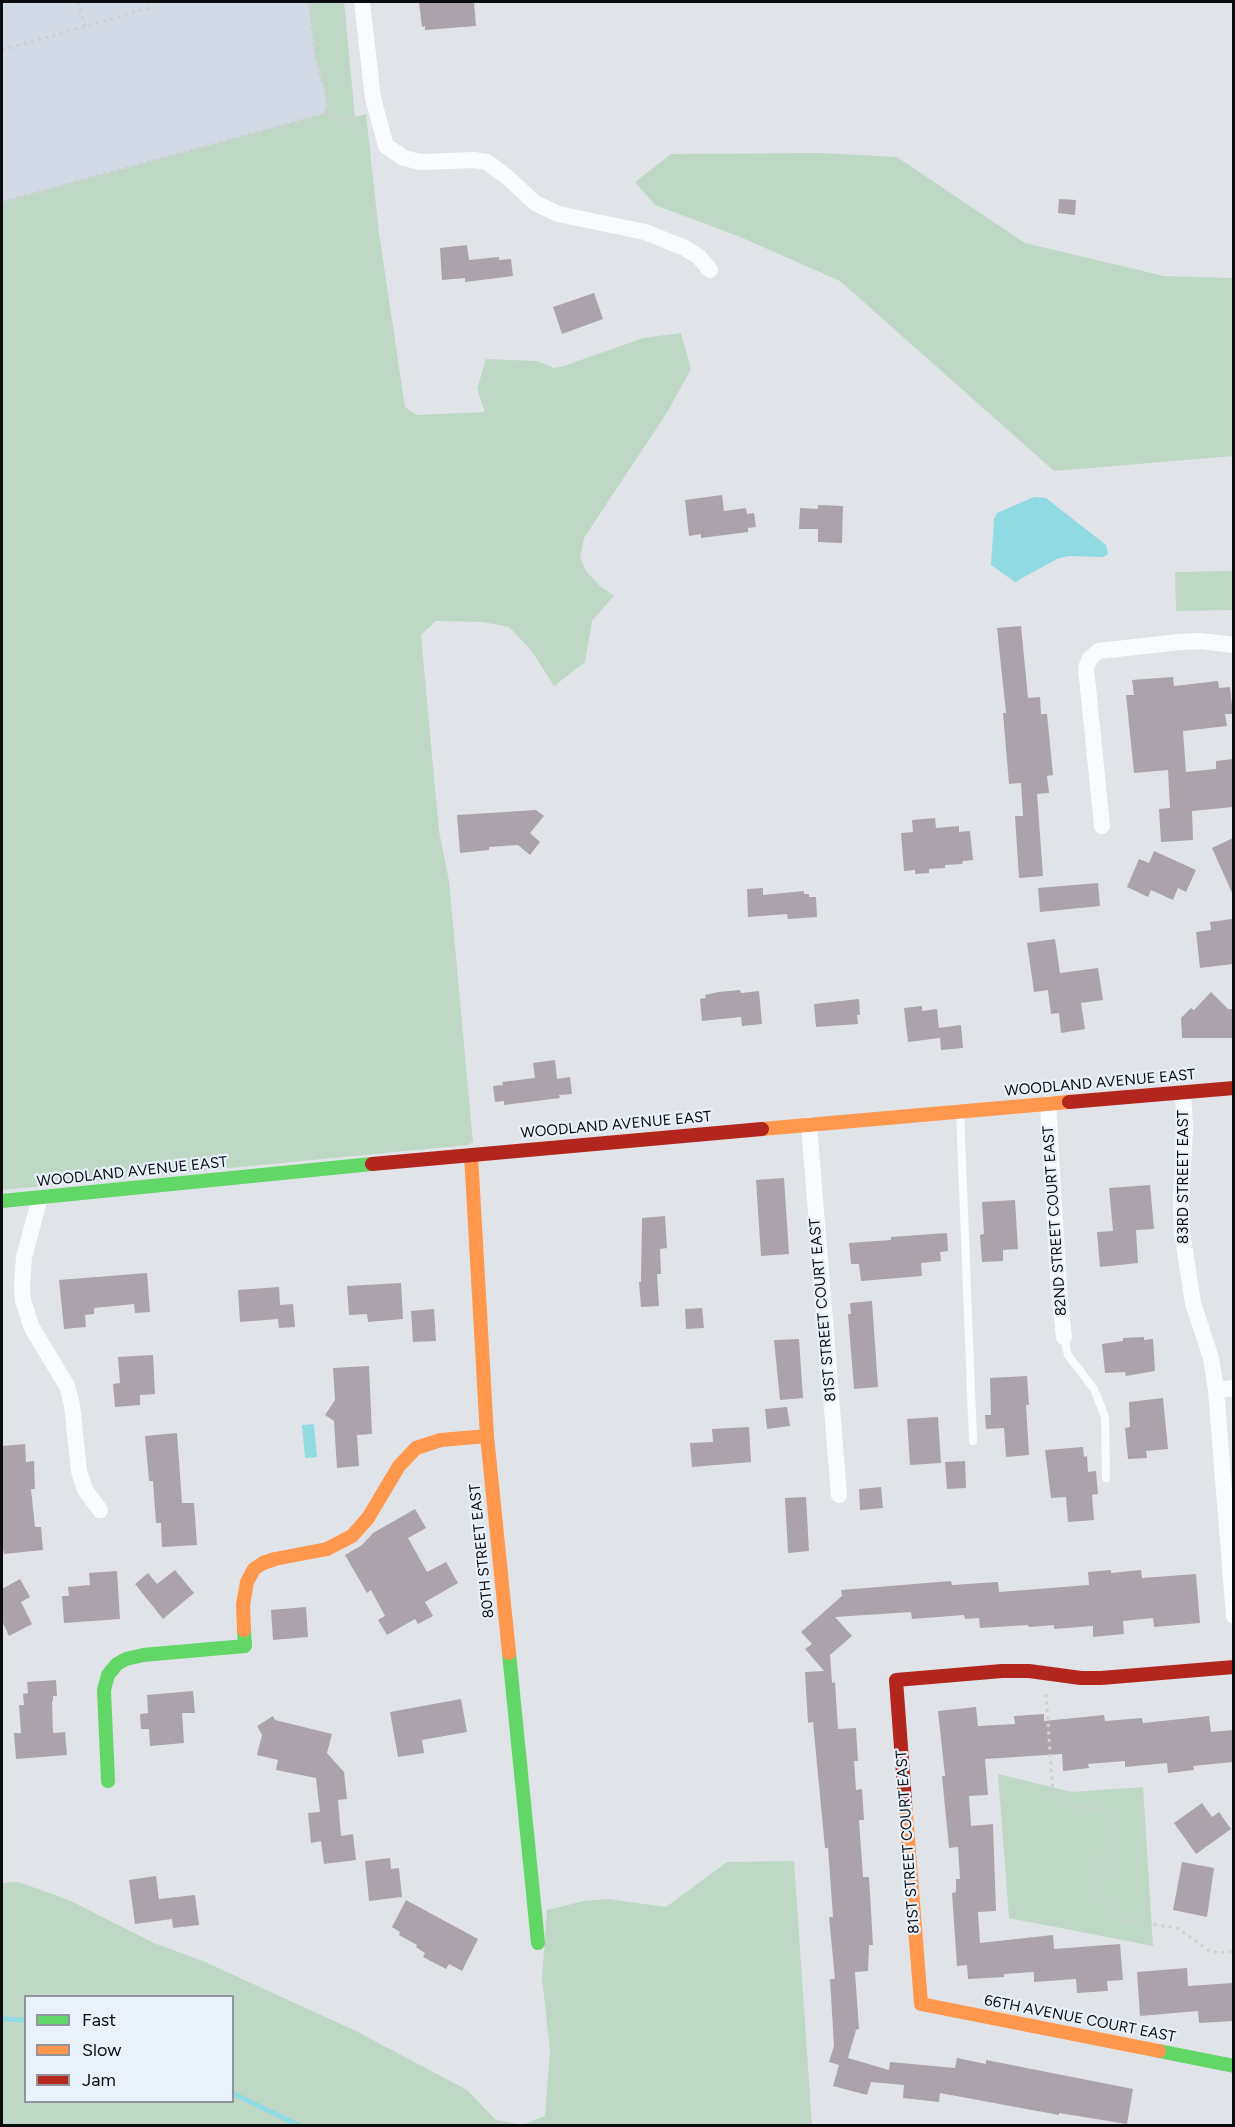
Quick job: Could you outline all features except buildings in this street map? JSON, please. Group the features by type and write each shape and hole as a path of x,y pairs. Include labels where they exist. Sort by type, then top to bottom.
{"street":[{"path":"362,2 366,49 376,111 386,146 404,158 420,162 474,160 487,162 542,207 580,220 645,232 699,256 710,270"},
{"path":"1102,826 1086,668 1090,658 1099,651 1168,643 1200,641 1233,645"},
{"name":"WOODLAND AVENUE EAST","path":"2,1201 471,1155 1233,1088"},
{"name":"83RD STREET EAST","path":"1183,1093 1185,1139 1181,1200 1182,1232 1193,1303 1211,1359 1216,1390 1233,1616"},
{"name":"82ND STREET COURT EAST","path":"1048,1104 1064,1337"},
{"name":"81ST STREET COURT EAST","path":"809,1125 838,1495"},
{"name":"80TH STREET EAST","path":"471,1155 487,1436 538,1943"},
{"path":"40,1198 24,1257 23,1301 32,1328 67,1386 72,1405 80,1478 100,1510"},
{"path":"1216,1390 1233,1388"},
{"path":"108,1781 104,1690 108,1675 117,1664 143,1655 245,1646 243,1605 247,1582 254,1569 269,1561 327,1549 352,1536 368,1518 403,1460 421,1446 441,1440 487,1436"},
{"name":"81ST STREET COURT EAST","path":"921,2004 896,1680 1002,1671 1029,1671 1081,1678 1101,1678 1233,1667"},
{"name":"66TH AVENUE COURT EAST","path":"921,2004 1233,2066"}],"lane":[{"path":"960,1112 973,1441"},
{"path":"1064,1337 1068,1354 1094,1389 1105,1417 1106,1478"}],"path":[{"path":"78,2 85,27"},
{"path":"309,2 315,55 326,95 327,105 324,114"},
{"path":"2,50 149,8"},
{"path":"2,202 324,114 349,120 376,111"},
{"path":"1046,1692 1053,1794 1068,1803 1105,1811 1109,1814 1101,1888 1103,1902 1114,1914 1126,1920 1176,1928 1208,1950 1219,1953 1233,1951"}],"shaded area":[{"path":"2,2 336,2 347,128 2,210"}],"green space":[{"path":"309,2 344,2 355,117 366,114 379,233 405,407 417,415 485,412 477,389 486,359 537,361 554,368 643,338 681,333 691,369 668,411 584,538 580,558 586,571 600,586 614,596 592,621 585,662 554,686 531,650 509,627 482,622 436,621 421,635 439,831 449,881 473,1142 468,1145 2,1190 2,202 324,114 327,105 326,95 315,55"},
{"path":"820,153 897,157 1025,243 1164,276 1233,278 1233,456 1054,471 840,281 738,236 655,205 635,182 671,154"},
{"path":"1233,571 1233,610 1176,611 1175,572"},
{"path":"998,1774 1072,1792 1143,1787 1153,1946 1009,1918"},
{"path":"794,1861 812,2125 2,2126 2,1883 18,1882 69,1900 154,1943 203,1961 356,2031 467,2090 496,2120 522,2125 545,2116 550,2051 542,1978 547,1910 584,1901 608,1899 666,1907 727,1862"}],"water":[{"path":"1034,497 1046,498 1106,545 1108,554 1103,557 1069,556 1057,559 1015,582 991,565 994,519 997,513"},
{"path":"314,1424 317,1457 305,1458 302,1425"}],"waterway":[{"path":"2,2019 24,2020"},
{"path":"234,2094 300,2126"}],"traffic: fast":[{"path":"2,1201 372,1164"},
{"path":"108,1781 104,1690 108,1675 117,1664 143,1655 245,1646 244,1630"},
{"path":"509,1653 538,1943"},
{"path":"1159,2051 1234,2066"}],"traffic: slow":[{"path":"762,1129 1069,1102"},
{"path":"471,1155 487,1436 509,1653"},
{"path":"244,1630 243,1605 247,1582 254,1569 275,1559 327,1549 352,1536 368,1518 399,1466 416,1448 441,1440 487,1436"},
{"path":"905,1801 921,2004 1159,2051"}],"traffic: jam":[{"path":"1069,1102 1234,1088"},
{"path":"372,1164 762,1129"},
{"path":"905,1801 896,1680 1002,1671 1029,1671 1081,1678 1101,1678 1234,1667"}]}
